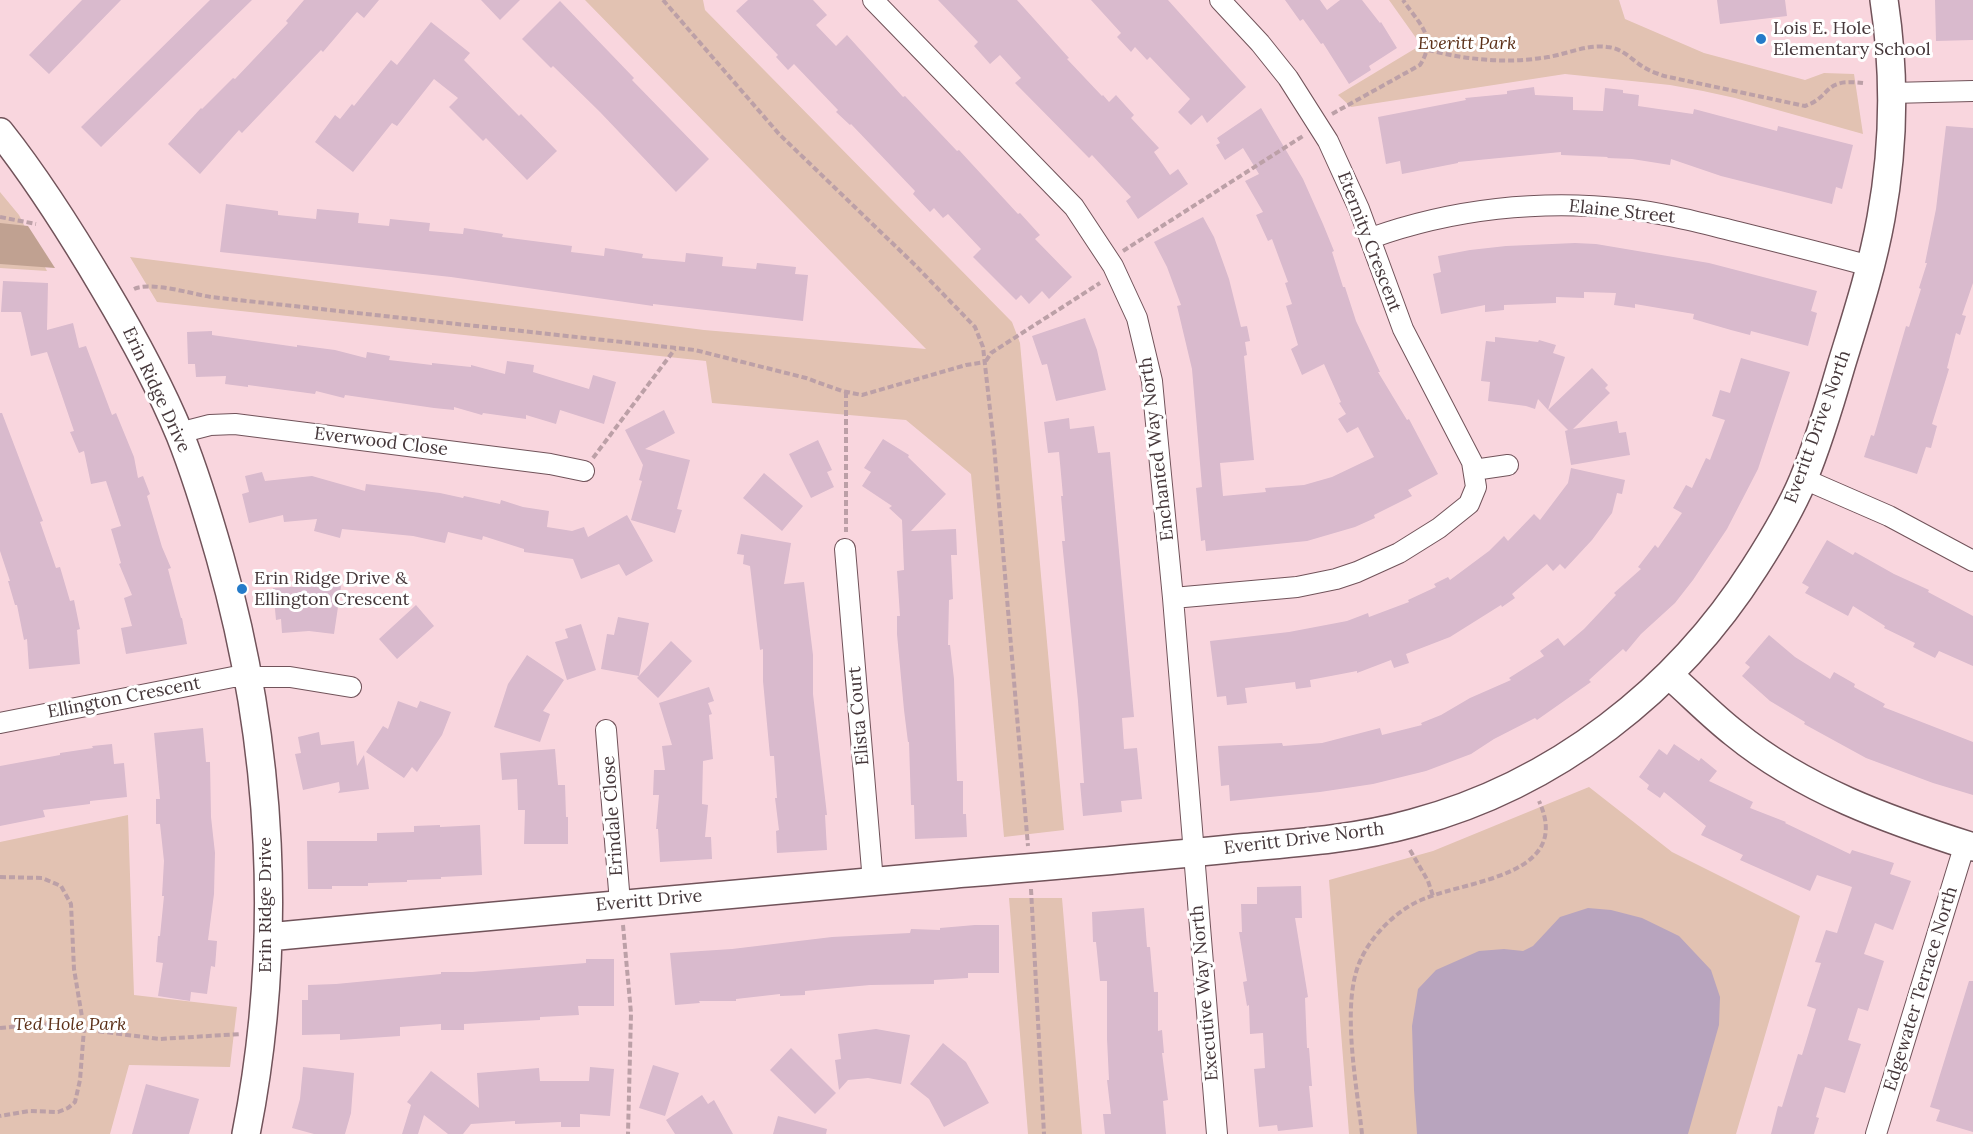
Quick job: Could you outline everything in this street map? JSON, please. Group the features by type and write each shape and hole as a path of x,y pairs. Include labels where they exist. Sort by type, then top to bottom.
{"street":[{"name":"Enchanted Way North","path":"873,0 1061,193 1099,242 1137,318 1152,381 1173,598 1193,853"},
{"name":"Eternity Crescent","path":"1173,598 1297,587 1335,579 1376,564 1419,542 1463,511 1473,497 1476,487 1474,470 1467,451 1426,376 1392,303 1371,238 1347,181 1311,113 1287,78 1260,43 1220,0"},
{"name":"Everitt Drive North","path":"1029,868 1348,837 1412,824 1461,807 1533,775 1624,716 1669,675 1721,618 1776,533 1804,479 1833,395 1870,266 1881,220 1887,176 1891,93 1890,44 1884,0"},
{"path":"1891,93 1973,91"},
{"name":"Erin Ridge Drive","path":"0,132 77,242 131,334 159,388 179,433 204,502 239,628 249,676 265,808 268,937 261,1037 246,1134"},
{"name":"Elaine Street","path":"1371,238 1413,225 1468,213 1524,207 1593,207 1671,216 1870,266"},
{"name":"Everwood Close","path":"179,433 210,425 235,424 550,464 584,471"},
{"path":"1474,470 1508,465"},
{"path":"1804,479 1888,516 1973,561"},
{"name":"Elista Court","path":"845,549 873,882"},
{"path":"1669,675 1734,734 1798,776 1878,815 1969,846"},
{"path":"249,676 301,678 351,687"},
{"name":"Ellington Crescent","path":"0,723 225,678 249,676"},
{"name":"Erindale Close","path":"606,730 620,903"},
{"name":"Edgewater Terrace North","path":"1876,1134 1969,846"},
{"name":"Executive Way North","path":"1193,853 1217,1134"},
{"name":"Everitt Drive","path":"268,937 620,903 1029,868"}],"path":[{"path":"663,0 779,134 915,265 975,327 983,347 995,457 1029,868 1044,1134"},
{"path":"1329,116 1420,65 1429,44 1426,34 1403,0"},
{"path":"1428,50 1464,58 1511,61 1550,57 1596,46 1612,47 1620,50 1646,69 1664,76 1800,106 1809,105 1837,83 1847,81 1863,83"},
{"path":"1122,251 1307,133"},
{"path":"0,218 36,224"},
{"path":"985,362 991,352 1105,280"},
{"path":"134,289 139,286 150,286 211,297 695,350 806,378 862,395 966,364 985,362"},
{"path":"603,444 675,348"},
{"path":"845,549 846,392"},
{"path":"1362,1134 1351,1031 1354,974 1366,950 1382,928 1407,908 1433,896 1488,880 1534,857 1544,845 1546,832 1546,821 1539,801"},
{"path":"1410,850 1428,880 1433,896"},
{"path":"0,877 42,878 61,886 71,904 74,969 84,1029 81,1080 75,1102 58,1112 29,1111 0,1116"},
{"path":"620,903 631,1014 628,1134"},
{"path":"0,1028 42,1024 159,1039 243,1034"}],"green space":[{"path":"585,0 703,0 705,10 1012,322 1020,343 1064,830 1004,837 971,474 906,420 712,403 706,361 157,302 130,257 704,330 926,349"},
{"name":"Everitt Park","path":"1389,0 1619,0 1625,19 1704,53 1805,80 1824,73 1854,74 1863,134 1703,91 1670,85 1565,74 1351,107 1338,95 1421,45"},
{"path":"0,192 19,215 47,271 0,268"},
{"path":"1589,787 1672,852 1800,916 1736,1134 1349,1134 1329,880 1433,851"},
{"name":"Ted Hole Park","path":"128,815 134,995 237,1007 230,1067 129,1065 110,1134 0,1134 0,842"},
{"path":"1009,898 1062,898 1082,1134 1028,1134"}],"shaded area":[{"path":"0,223 28,226 55,268 0,264"},
{"path":"1588,908 1611,910 1642,918 1679,936 1711,970 1720,997 1719,1025 1688,1134 1417,1134 1412,1026 1418,989 1436,970 1479,951 1504,949 1523,951 1533,946 1560,917"}],"building":[{"path":"82,0 121,0 49,74 29,55"},
{"path":"210,0 252,0 101,147 81,127"},
{"path":"304,0 379,0 364,18 357,12 323,52 321,50 242,133 239,130 200,174 168,144 201,108 233,78 235,79 288,23 286,21"},
{"path":"481,0 520,0 500,20"},
{"path":"748,0 813,0 827,15 816,25 836,46 847,35 903,97 905,96 957,151 959,150 1018,214 1020,213 1040,235 1035,239 1072,277 1049,299 1042,291 1029,304 1021,295 1016,300 973,257 981,249 948,214 943,218 934,208 930,212 913,194 915,191 851,124 836,112 838,110 794,64 788,70 776,57 778,55 736,11"},
{"path":"938,0 1017,0 1102,96 1109,102 1116,95 1134,115 1131,118 1159,148 1154,152 1170,175 1178,169 1188,184 1138,219 1126,201 1131,197 1092,155 1089,158 1015,83 1021,78 1000,55 990,64 974,46 978,42"},
{"path":"1091,0 1168,0 1246,87 1207,123 1202,115 1191,125 1178,112 1190,99 1150,57 1147,60 1135,47 1131,52 1117,37 1121,33"},
{"path":"1285,0 1320,0 1327,10 1340,0 1362,0 1381,22 1397,48 1369,66 1371,70 1349,84 1323,43 1321,44 1303,19 1300,21"},
{"path":"1717,0 1785,0 1787,16 1720,24"},
{"path":"1935,0 1973,0 1973,40 1936,41"},
{"path":"560,1 634,78 632,80 709,159 676,192 600,112 522,39"},
{"path":"431,22 470,53 464,60 557,151 527,180 486,138 483,141 449,107 458,98 434,79 397,126 392,123 353,172 315,142 335,115 340,119 352,104 354,106 391,60 397,65"},
{"path":"1534,87 1535,95 1573,97 1573,110 1603,111 1605,88 1623,90 1623,93 1639,95 1638,106 1693,114 1694,109 1777,131 1778,126 1853,145 1842,189 1836,187 1832,204 1721,176 1671,159 1670,165 1632,159 1561,155 1561,152 1458,162 1402,174 1400,161 1386,164 1378,117 1466,100 1465,98 1507,94 1507,91"},
{"path":"1261,108 1303,179 1323,224 1334,251 1332,252 1343,287 1345,287 1356,321 1380,372 1378,372 1407,420 1409,419 1438,474 1408,490 1412,496 1355,527 1307,541 1206,551 1205,540 1201,541 1196,488 1202,487 1192,369 1177,306 1181,305 1167,267 1154,242 1203,217 1214,237 1229,279 1241,327 1247,326 1250,341 1245,342 1247,355 1244,356 1254,460 1220,463 1223,496 1266,492 1265,488 1304,485 1332,477 1374,457 1358,427 1347,433 1338,419 1346,414 1339,403 1341,402 1324,364 1302,375 1291,349 1298,345 1286,306 1292,304 1285,283 1288,282 1272,239 1268,241 1256,215 1263,212 1245,181 1259,174 1243,148 1225,160 1216,145 1220,143 1217,138"},
{"path":"1946,126 1973,128 1973,283 1962,315 1966,316 1960,335 1956,333 1947,368 1949,369 1932,424 1937,426 1931,448 1926,447 1917,474 1864,457 1871,435 1874,436 1906,326 1909,327 1921,289 1919,288 1927,263 1925,263 1936,209"},
{"path":"226,204 278,211 278,215 316,219 317,209 359,213 358,223 389,226 390,219 430,223 429,231 463,234 464,228 503,234 502,237 572,246 571,252 604,256 605,248 643,254 642,258 685,262 686,253 723,257 722,266 756,269 757,263 796,267 795,274 808,275 803,321 653,304 653,306 451,277 220,252"},
{"path":"1596,244 1709,263 1817,291 1811,311 1817,313 1808,346 1751,331 1750,335 1731,330 1693,319 1694,314 1635,304 1635,308 1614,305 1616,293 1584,292 1584,298 1556,297 1556,303 1504,305 1504,310 1485,312 1485,305 1441,314 1433,274 1441,272 1438,256 1506,246"},
{"path":"3,281 48,283 47,330 73,323 79,348 86,346 112,415 116,413 134,457 138,478 143,476 150,494 147,496 162,547 171,568 168,569 187,644 126,654 121,628 132,626 124,598 132,595 119,564 121,563 111,529 121,526 106,481 91,484 84,451 79,453 70,432 74,431 47,352 31,356 21,312 1,312"},
{"path":"1085,318 1097,350 1106,390 1056,401 1047,364 1042,365 1032,336"},
{"path":"212,331 212,335 335,350 366,358 367,352 390,356 389,360 432,365 432,363 471,367 471,365 505,374 507,361 534,365 533,372 589,389 593,375 616,382 604,424 560,410 556,424 526,415 526,419 483,413 482,415 454,407 454,410 345,395 344,398 316,391 315,394 248,385 248,387 225,384 226,376 196,377 195,364 188,364 187,332"},
{"path":"1495,337 1538,342 1539,340 1556,345 1553,353 1565,357 1548,410 1538,399 1535,409 1488,401 1490,382 1481,381 1486,341 1495,342"},
{"path":"1741,358 1790,372 1758,469 1727,529 1693,580 1675,603 1641,634 1626,652 1623,649 1589,680 1591,682 1537,720 1535,718 1494,739 1471,754 1426,771 1373,784 1230,801 1229,785 1221,786 1218,746 1282,743 1283,746 1322,743 1380,728 1382,735 1422,725 1421,723 1441,715 1470,698 1511,680 1509,678 1544,656 1540,651 1558,638 1564,646 1584,629 1616,595 1614,593 1641,569 1638,567 1655,545 1658,548 1682,513 1673,508 1686,485 1692,488 1706,458 1710,460 1725,420 1712,416 1720,390 1730,393"},
{"path":"1592,368 1608,385 1605,388 1610,393 1573,429 1617,421 1619,433 1626,432 1630,455 1571,465 1565,431 1568,430 1548,410"},
{"path":"664,410 675,433 645,449 690,460 677,509 682,510 675,533 631,520 642,481 639,480 643,465 625,430"},
{"path":"0,413 2,413 43,521 40,522 56,568 60,567 70,601 74,600 80,629 77,630 80,664 29,669 27,639 24,640 17,605 15,605 0,551"},
{"path":"1069,418 1070,429 1094,426 1098,453 1110,452 1134,717 1122,718 1124,749 1137,748 1142,799 1121,801 1122,812 1083,816 1080,783 1084,783 1062,541 1065,541 1059,452 1048,453 1044,422"},
{"path":"883,439 909,455 908,457 946,494 911,531 956,529 957,555 951,555 953,599 949,600 948,645 950,645 954,679 957,781 963,781 963,814 966,814 967,837 915,839 914,805 911,805 909,742 897,634 897,616 900,616 897,571 904,570 902,520 889,508 892,506 862,486 871,472 864,468"},
{"path":"818,440 832,470 827,472 834,487 811,498 789,454"},
{"path":"1571,468 1625,480 1622,494 1617,493 1612,513 1592,540 1565,569 1560,564 1553,571 1547,564 1512,594 1515,598 1502,607 1501,605 1450,637 1406,654 1409,663 1394,668 1391,660 1357,673 1357,671 1310,680 1311,687 1296,689 1295,682 1245,688 1247,703 1227,705 1226,696 1217,697 1210,641 1289,632 1347,621 1368,613 1369,617 1409,602 1408,600 1436,587 1434,584 1448,577 1450,580 1489,551 1504,536 1508,541 1534,514 1540,520 1568,483"},
{"path":"262,472 265,481 312,476 365,491 366,484 463,498 464,496 500,504 501,500 523,507 549,511 547,527 572,531 584,527 588,537 627,515 653,561 626,576 619,564 581,579 573,559 524,552 524,549 483,536 482,540 448,532 445,543 413,536 342,529 340,538 314,531 317,519 284,522 283,515 249,523 242,494 249,492 245,476"},
{"path":"764,473 803,506 782,531 743,498"},
{"path":"741,534 791,543 784,584 804,582 813,655 813,694 827,815 825,815 827,850 777,853 776,831 779,830 775,798 777,798 774,756 770,756 763,681 763,649 760,650 750,566 743,564 744,555 737,554"},
{"path":"1827,540 1853,555 1855,552 1929,590 1928,592 1973,616 1973,666 1939,651 1935,658 1913,647 1915,643 1884,628 1885,626 1853,606 1848,616 1805,593 1809,587 1802,583"},
{"path":"323,578 342,580 334,634 309,631 282,633 281,619 276,620 273,588 322,585"},
{"path":"416,605 434,626 397,659 379,639"},
{"path":"618,617 649,623 639,676 601,669 607,634 614,635"},
{"path":"581,624 596,670 567,680 555,642 568,638 565,629"},
{"path":"1769,635 1795,657 1830,679 1834,672 1855,684 1854,687 1885,704 1883,707 1973,742 1973,795 1866,758 1804,724 1805,722 1770,701 1742,676 1750,667 1745,663"},
{"path":"671,641 692,661 658,698 637,678"},
{"path":"527,655 564,680 543,711 550,714 540,742 494,727 508,684"},
{"path":"709,687 714,701 708,703 712,714 709,715 713,759 703,761 702,804 708,805 705,837 711,837 712,859 660,862 658,829 656,829 659,795 653,795 654,770 665,770 662,746 672,745 659,703"},
{"path":"398,701 417,708 420,701 451,712 442,735 417,772 412,767 404,778 366,752 383,726 388,729"},
{"path":"203,728 206,762 210,762 211,817 215,853 214,894 208,940 217,941 215,967 211,966 207,994 191,992 190,1001 158,996 163,963 156,962 164,896 162,896 164,861 160,824 156,824 156,799 160,799 154,733"},
{"path":"319,732 321,745 354,741 357,766 364,755 369,789 338,793 339,782 303,790 295,754 301,753 298,737"},
{"path":"112,744 114,764 124,763 127,797 43,810 45,817 0,826 0,766 93,748 92,746"},
{"path":"1674,744 1699,761 1701,758 1717,771 1709,781 1753,802 1750,808 1786,822 1850,854 1852,850 1894,863 1890,874 1911,881 1893,930 1875,923 1864,954 1884,961 1868,1011 1858,1008 1848,1040 1861,1044 1845,1093 1825,1087 1816,1117 1819,1118 1814,1134 1771,1134 1778,1106 1782,1107 1798,1054 1802,1055 1816,1009 1807,1006 1821,963 1815,962 1826,930 1837,933 1852,887 1817,875 1810,891 1740,860 1743,855 1701,835 1706,826 1664,792 1660,798 1647,789 1649,785 1639,777 1659,749 1667,755"},
{"path":"555,749 558,785 565,785 568,844 524,844 525,810 518,810 517,779 502,780 500,753"},
{"path":"440,825 440,827 480,825 482,875 368,883 368,886 332,886 332,889 308,889 307,841 377,841 377,833 414,832 414,826"},
{"path":"1301,886 1302,918 1295,918 1308,997 1305,998 1313,1127 1278,1131 1277,1125 1259,1127 1254,1069 1265,1068 1263,1033 1250,1034 1249,1005 1247,1006 1243,982 1247,981 1239,932 1242,932 1241,904 1257,904 1257,887"},
{"path":"1144,908 1154,992 1158,992 1158,1031 1162,1030 1164,1053 1162,1053 1168,1100 1163,1101 1166,1134 1105,1134 1103,1114 1111,1114 1107,1080 1109,1080 1107,981 1100,981 1096,942 1093,942 1092,912"},
{"path":"999,925 999,973 968,973 968,978 934,980 934,984 870,985 805,991 805,995 780,996 780,994 736,999 736,1001 699,1001 700,1003 675,1005 670,953 732,949 832,937 910,933 911,929 940,930 940,928"},
{"path":"586,959 614,959 614,1006 578,1006 579,1015 540,1017 540,1020 464,1024 464,1030 441,1030 441,1024 400,1027 400,1036 340,1040 340,1034 302,1035 302,1000 308,1000 308,985 441,974 441,972 472,972 586,963"},
{"path":"1969,981 1973,981 1973,1132 1936,1121 1940,1110 1930,1107"},
{"path":"876,1029 910,1035 901,1084 868,1078 848,1080 839,1090 835,1060 841,1059 838,1034"},
{"path":"943,1043 966,1062 989,1103 944,1127 929,1099 910,1084"},
{"path":"791,1048 836,1093 815,1114 770,1070"},
{"path":"653,1065 679,1073 665,1116 639,1108"},
{"path":"303,1067 354,1073 351,1113 345,1134 314,1134 292,1128 300,1099"},
{"path":"590,1067 614,1069 610,1116 580,1114 580,1127 561,1127 561,1122 515,1124 515,1121 471,1124 463,1134 448,1134 424,1115 418,1134 402,1134 411,1105 407,1102 431,1071 479,1108 477,1073 539,1068 540,1081 589,1081"},
{"path":"146,1084 199,1099 189,1134 132,1134"},
{"path":"702,1095 708,1104 714,1100 733,1134 675,1134 666,1120"},
{"path":"778,1116 827,1129 826,1134 773,1134"}],"place":[{"name":"Lois E. Hole Elementary School","path":"1761,39"},
{"name":"Erin Ridge Drive & Ellington Crescent","path":"242,589"}]}
